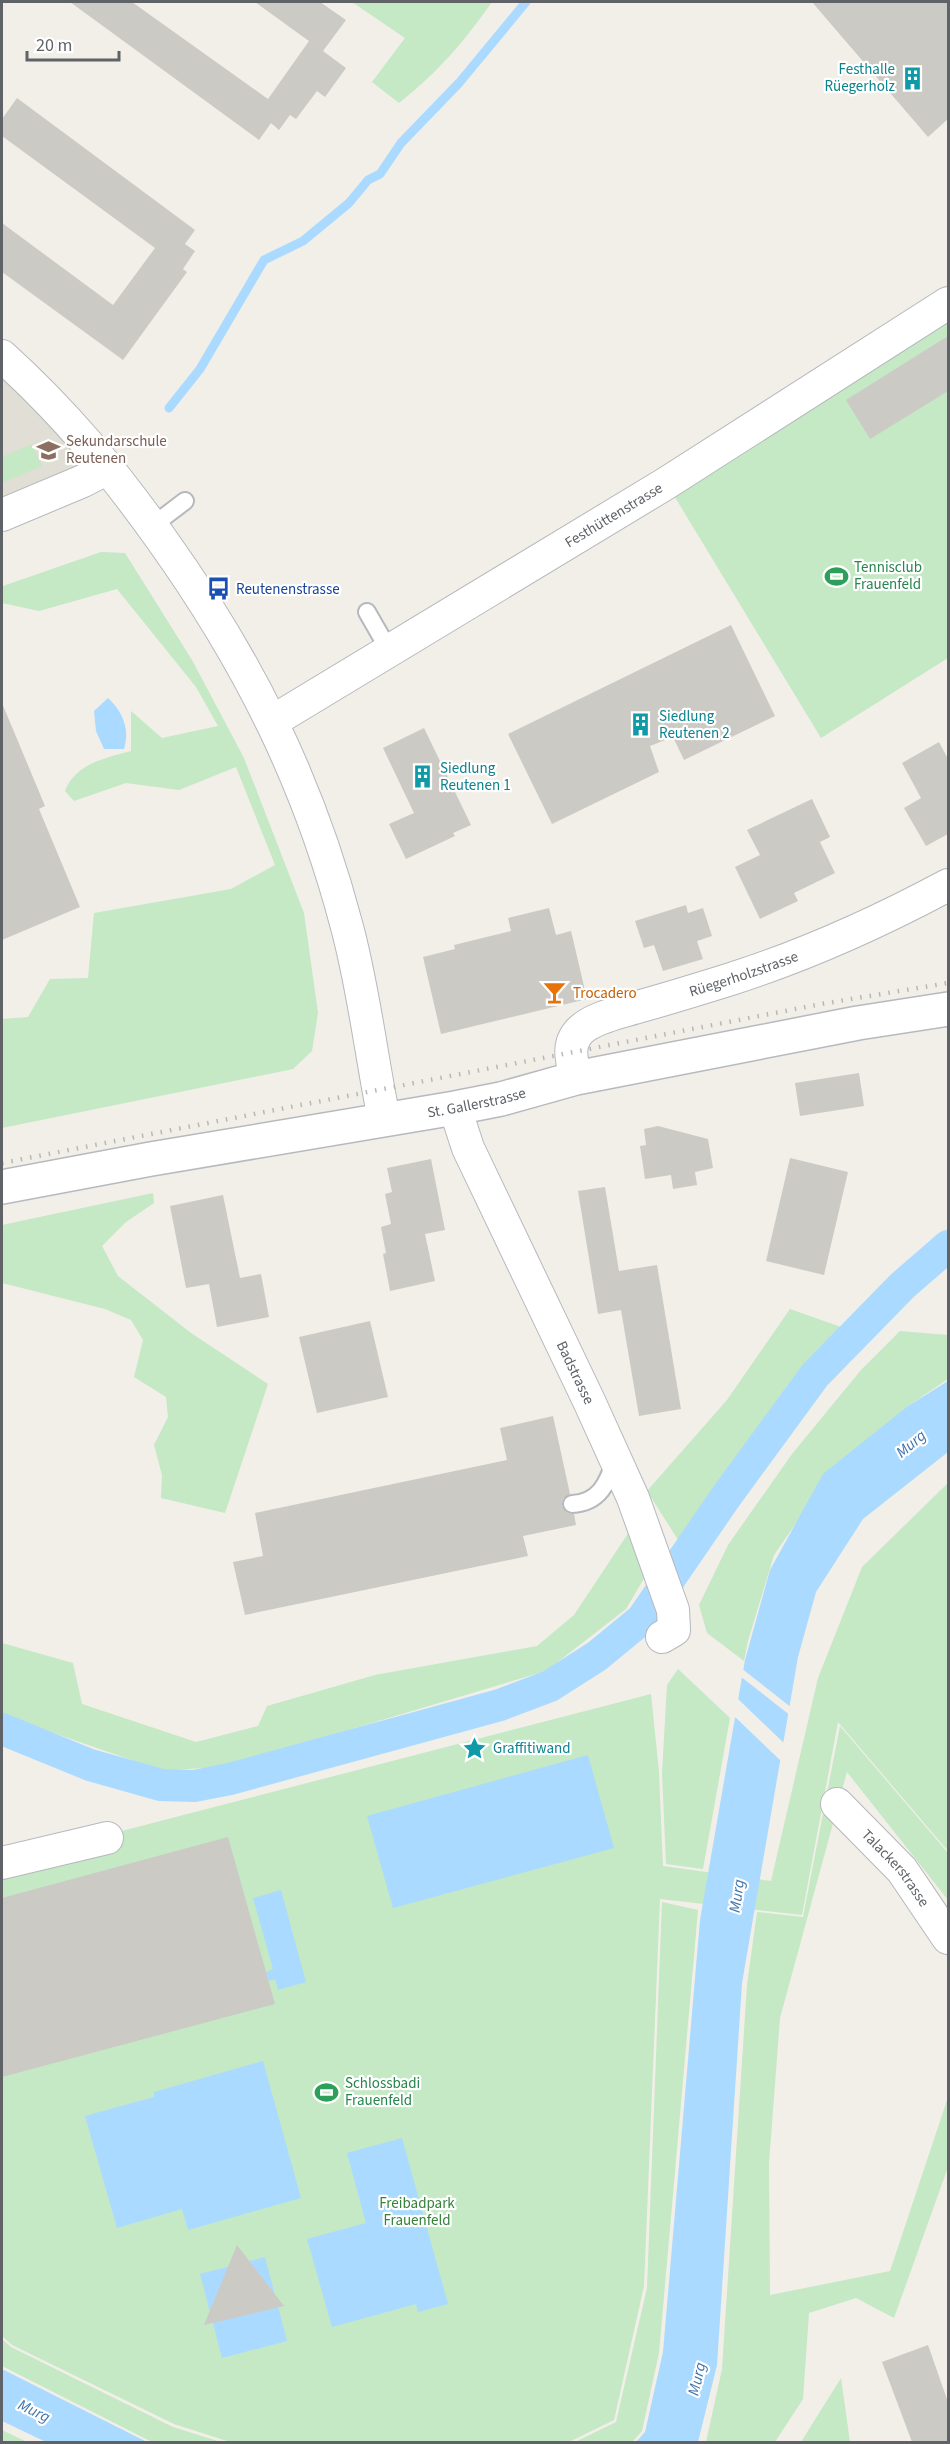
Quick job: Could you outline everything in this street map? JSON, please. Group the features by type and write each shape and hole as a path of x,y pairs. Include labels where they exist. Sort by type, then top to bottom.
{"main road":[{"name":"St. Gallerstrasse","path":"2,1187 151,1159 455,1108 501,1099 576,1078 858,1023 948,1009"}],"street":[{"name":"Festhüttenstrasse","path":"273,721 665,483 948,303"},
{"path":"2,356 62,413 152,526 212,613 273,721 314,818 341,906 357,969 384,1119"},
{"path":"2,515 83,482 108,468"},
{"name":"Rüegerholzstrasse","path":"576,1078 570,1054 573,1040 584,1028 608,1016 732,979 811,950 895,914 948,885"},
{"name":"Badstrasse","path":"455,1108 468,1148 616,1459 674,1610 674,1630 662,1637"},
{"name":"Talackerstrasse","path":"837,1804 902,1870 948,1938"},
{"path":"2,1863 107,1838"}],"lane":[{"path":"152,526 185,501"},
{"path":"367,612 390,652"},
{"path":"572,1504 587,1502 597,1495 607,1484 616,1459"}],"shaded area":[{"name":"Sekundarschule Reutenen","path":"2,356 108,468 2,515"}],"green space":[{"path":"352,2 492,2 450,56 399,103 372,82 405,38"},
{"name":"Tennisclub Frauenfeld","path":"948,323 948,658 821,738 673,494"},
{"path":"32,444 42,466 2,483 2,457"},
{"path":"101,552 125,553 192,660 244,758 304,913 318,1013 312,1051 293,1069 2,1128 2,1019 28,1017 50,979 88,978 94,913 231,889 275,865 236,767 179,790 126,783 74,801 65,791 76,774 83,768 131,751 131,711 162,738 218,726 196,687 117,589 39,611 2,603 3,586"},
{"path":"153,1193 154,1203 126,1222 102,1246 118,1276 191,1333 268,1384 225,1513 161,1498 162,1475 154,1445 168,1417 166,1397 134,1377 143,1340 131,1320 105,1309 2,1283 2,1225"},
{"path":"790,1309 841,1327 682,1546 647,1491 727,1400"},
{"path":"900,1331 948,1335 948,1379 908,1406 828,1477 774,1555 744,1661 707,1633 699,1605 728,1545 792,1454 861,1370"},
{"name":"Freibadpark Frauenfeld","path":"948,1483 948,1851 838,1722 802,1915 660,1899 644,2286 614,2420 569,2442 230,2442 174,2424 12,2345 2,2336 2,1862 651,1694 659,1772 663,1866 771,1881 818,1678 862,1567"},
{"path":"631,1529 649,1570 626,1609 546,1671 228,1766 163,1771 2,1715 2,1643 73,1663 82,1704 196,1742 258,1726 267,1706 375,1675 537,1646 574,1615"},
{"path":"678,1669 730,1718 703,1869 666,1864 662,1773 667,1685"},
{"path":"840,1726 948,1853 948,1900 847,1772 780,2018 769,2163 770,2295 890,2271 948,2097 948,2167 894,2318 856,2298 809,2313 803,2399 775,2442 706,2442 722,2369 747,1985 757,1912 803,1917"},
{"path":"662,1902 698,1910 659,2353 642,2431 632,2442 575,2442 616,2422 647,2288"},
{"path":"2,2339 11,2347 173,2427 221,2442 152,2442 2,2366"},
{"path":"841,2378 850,2442 801,2442"},
{"path":"2,2430 27,2442 2,2442"}],"water":[{"path":"108,698 118,709 124,721 126,742 124,749 104,749 96,731 94,711"},
{"name":"Murg","path":"948,1381 948,1452 863,1519 816,1592 798,1657 742,1983 717,2365 698,2442 636,2442 645,2432 663,2352 700,1920 745,1660 770,1570 823,1474 908,1406"},
{"path":"588,1755 614,1848 393,1908 367,1816"},
{"path":"281,1890 306,1982 278,1990 275,1979 269,1981 266,1972 273,1969 253,1898"},
{"path":"263,2061 301,2198 188,2230 182,2209 117,2228 85,2116 154,2097 154,2092"},
{"path":"402,2138 448,2304 418,2312 416,2304 332,2327 307,2239 366,2223 347,2153"},
{"path":"265,2257 287,2341 222,2358 200,2274"},
{"name":"Murg","path":"2,2369 147,2442 46,2442 2,2421"}],"pier":[{"path":"741,1668 792,1708 791,1716 740,1676"},
{"path":"736,1697 786,1745 783,1763 733,1715"}],"building":[{"path":"70,2 132,2 268,99 309,41 255,2 320,2 346,20 323,51 346,68 325,97 317,91 296,119 290,115 279,130 271,123 259,140"},
{"name":"Festhalle Rüegerholz","path":"812,2 948,2 948,119 928,137"},
{"path":"17,98 195,230 185,244 195,251 183,269 187,272 123,360 2,272 2,223 113,305 155,248 2,136 2,119"},
{"path":"948,336 948,391 870,439 846,400"},
{"name":"Siedlung Reutenen 2","path":"731,625 775,716 684,760 673,737 650,746 659,772 552,824 508,734"},
{"path":"2,703 45,806 39,809 80,907 2,940"},
{"name":"Siedlung Reutenen 1","path":"424,728 471,825 453,833 455,836 406,859 389,824 414,813 383,748"},
{"path":"939,742 948,759 948,834 926,846 904,808 921,798 902,763"},
{"path":"812,799 830,837 820,842 835,873 794,893 798,901 760,919 735,867 760,855 747,830"},
{"path":"686,905 688,913 703,908 712,936 697,941 703,959 663,971 654,945 644,948 635,921"},
{"path":"549,908 556,935 571,931 587,999 441,1034 423,957 455,949 454,945 511,931 508,918"},
{"path":"859,1073 864,1106 800,1116 795,1083"},
{"path":"658,1126 708,1139 713,1168 695,1172 697,1185 673,1189 671,1175 645,1179 640,1146 646,1145 644,1129"},
{"path":"790,1158 848,1172 824,1275 766,1261"},
{"path":"431,1159 445,1230 425,1234 435,1281 390,1291 381,1227 391,1224 385,1194 392,1192 387,1168"},
{"path":"605,1187 619,1271 657,1265 681,1409 639,1416 621,1310 598,1314 578,1191"},
{"path":"223,1195 240,1278 261,1274 269,1317 217,1327 209,1284 186,1288 170,1206"},
{"path":"370,1321 388,1397 317,1413 299,1337"},
{"path":"553,1416 570,1494 563,1499 562,1506 567,1513 574,1514 576,1525 523,1536 528,1556 245,1615 233,1562 263,1556 255,1513 507,1460 500,1428"},
{"path":"228,1837 275,2004 2,2077 2,1898"},
{"path":"237,2245 284,2306 204,2325"},
{"path":"928,2345 948,2402 948,2442 912,2442 882,2362"}],"waterway":[{"path":"169,408 200,369 264,260 303,241 349,203 368,180 380,174 401,143 459,83 526,2"},
{"path":"2,1729 90,1765 161,1785 194,1786 230,1779 500,1705 550,1686 597,1656 642,1619 725,1498 815,1375 902,1286 948,1246"}],"railway":[{"path":"2,1163 821,1004 948,983"}],"place":[{"name":"Festhalle Rüegerholz","path":"913,78"},
{"name":"Sekundarschule Reutenen","path":"48,450"},
{"name":"Tennisclub Frauenfeld","path":"836,576"},
{"name":"Reutenenstrasse","path":"218,589"},
{"name":"Siedlung Reutenen 2","path":"641,725"},
{"name":"Siedlung Reutenen 1","path":"422,777"},
{"name":"Trocadero","path":"555,993"},
{"name":"Graffitiwand","path":"475,1748"},
{"name":"Schlossbadi Frauenfeld","path":"327,2092"}]}
